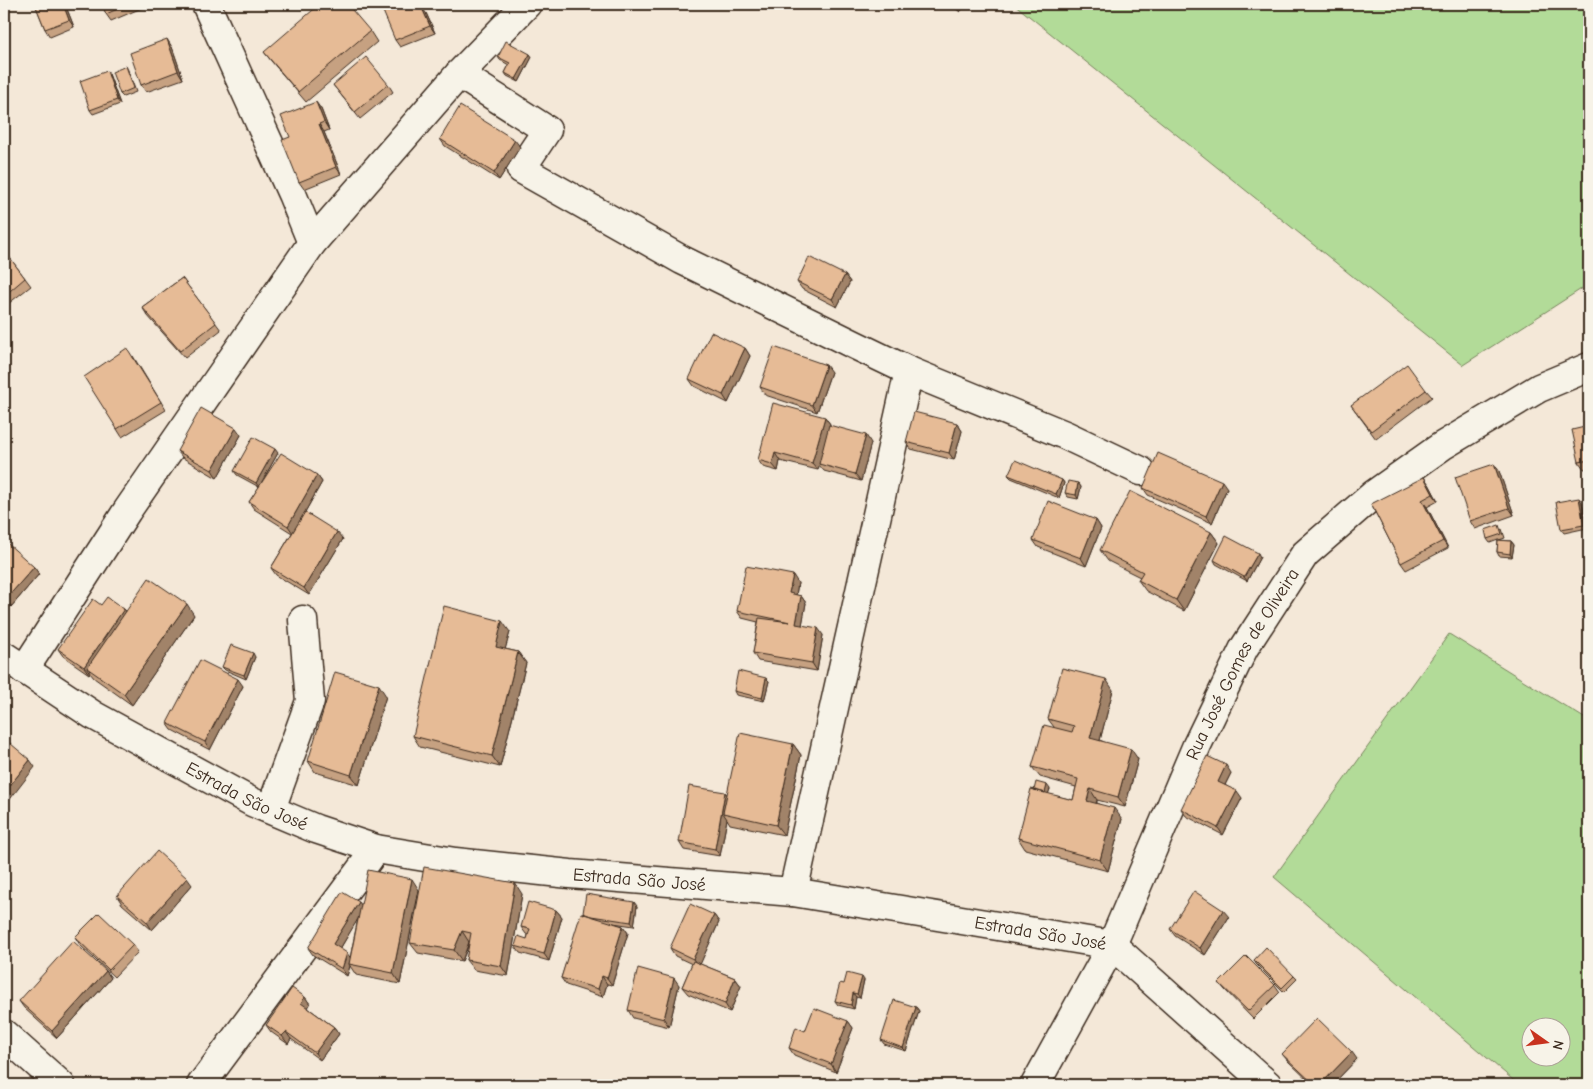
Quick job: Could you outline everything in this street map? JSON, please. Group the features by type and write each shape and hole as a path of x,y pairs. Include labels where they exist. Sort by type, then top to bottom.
{"street":[{"path":"206,4 292,194 312,243"},
{"path":"14,663 127,511 312,243 459,74 527,4"},
{"path":"459,74 547,130 521,169 682,260 910,371 1066,434 1141,470"},
{"name":"Rua José Gomes de Oliveira","path":"1035,1085 1112,945 1197,745 1240,657 1304,554 1372,495 1442,446 1539,388 1589,367"},
{"path":"792,892 910,371"},
{"path":"271,809 310,701 303,620"},
{"name":"Estrada São José","path":"14,663 93,715 244,797 316,829 376,849 455,862 570,874 792,892 1112,945 1268,1085"},
{"path":"201,1085 376,849"},
{"path":"4,1034 60,1085"}],"green space":[{"path":"1014,4 1589,4 1589,284 1463,365"},
{"path":"1449,634 1589,721 1589,1085 1519,1085 1274,877"}],"building":[{"path":"35,4 63,4 69,20 45,29"},
{"path":"102,4 129,4 106,14"},
{"path":"320,4 347,4 370,31 298,92 264,52"},
{"path":"380,4 415,4 416,8 421,6 430,26 395,40"},
{"path":"952,4 961,4 957,8"},
{"path":"167,39 178,71 141,85 130,53"},
{"path":"506,41 530,54 516,79 505,73 510,63 498,57"},
{"path":"366,57 388,84 355,112 333,85"},
{"path":"126,66 134,88 120,94 112,72"},
{"path":"107,71 117,100 90,110 80,81"},
{"path":"316,102 324,122 319,124 336,167 299,182 282,140 290,137 281,116"},
{"path":"460,106 515,140 494,173 440,139"},
{"path":"4,250 25,278 4,296"},
{"path":"809,257 845,275 832,299 797,282"},
{"path":"182,278 216,323 180,351 142,307"},
{"path":"711,332 745,348 723,395 689,379"},
{"path":"774,347 826,365 812,405 760,387"},
{"path":"127,348 161,402 117,429 84,377"},
{"path":"1407,364 1426,390 1371,431 1351,405"},
{"path":"773,403 825,417 812,463 775,453 772,464 758,460"},
{"path":"201,408 236,428 212,470 177,451"},
{"path":"914,412 957,423 949,453 906,442"},
{"path":"829,425 866,435 855,474 819,464"},
{"path":"1589,426 1589,460 1579,462 1572,430"},
{"path":"253,437 275,449 256,483 234,471"},
{"path":"281,453 317,475 288,526 249,502"},
{"path":"1158,453 1222,481 1206,516 1143,488"},
{"path":"1015,460 1062,480 1056,494 1008,475"},
{"path":"1494,464 1509,508 1470,521 1455,477"},
{"path":"1424,477 1433,494 1422,500 1443,541 1401,563 1371,504"},
{"path":"1068,481 1078,483 1076,495 1065,493"},
{"path":"1130,491 1211,532 1176,600 1138,580 1143,572 1100,550"},
{"path":"1579,498 1584,525 1561,529 1556,502"},
{"path":"1048,501 1096,520 1081,558 1033,540"},
{"path":"305,512 337,532 304,588 271,568"},
{"path":"1499,525 1502,534 1487,539 1485,530"},
{"path":"1226,536 1258,553 1244,577 1214,560"},
{"path":"1498,540 1511,541 1510,554 1497,552"},
{"path":"6,542 34,567 6,599 4,597 4,545"},
{"path":"746,566 793,575 789,593 801,596 796,624 818,628 812,663 753,653 759,618 790,622 737,611"},
{"path":"149,578 187,604 124,694 87,668"},
{"path":"107,597 124,609 84,667 58,649 93,599 101,605"},
{"path":"444,606 502,621 496,647 518,652 492,756 413,736"},
{"path":"231,645 253,653 244,675 222,667"},
{"path":"200,660 238,679 205,742 167,723"},
{"path":"1062,668 1106,679 1090,738 1131,749 1118,797 1090,789 1087,801 1114,808 1100,860 1018,838 1031,789 1073,800 1078,779 1032,767 1044,725 1072,732 1074,726 1048,719"},
{"path":"738,671 766,678 762,698 734,691"},
{"path":"335,672 379,685 351,775 308,761"},
{"path":"740,733 793,744 776,825 723,813"},
{"path":"4,738 30,760 4,793"},
{"path":"1207,756 1226,765 1218,782 1237,791 1218,828 1181,809"},
{"path":"1036,782 1047,785 1045,793 1034,790"},
{"path":"689,786 725,792 715,849 679,842"},
{"path":"157,851 187,878 147,922 117,896"},
{"path":"424,867 515,883 501,966 466,960 471,933 462,931 454,950 410,943"},
{"path":"368,870 412,879 393,973 349,964"},
{"path":"1194,891 1223,910 1200,948 1170,929"},
{"path":"342,892 359,902 333,944 347,953 342,969 308,948"},
{"path":"586,894 634,902 631,922 583,913"},
{"path":"528,902 556,910 544,954 515,946 518,936 527,939 530,929 521,927"},
{"path":"690,904 714,915 693,959 670,948"},
{"path":"99,913 133,945 109,970 75,937"},
{"path":"581,913 623,926 607,978 602,976 598,989 561,978"},
{"path":"73,941 106,971 52,1031 19,1001"},
{"path":"1266,947 1294,976 1282,988 1254,960"},
{"path":"1246,956 1275,985 1248,1011 1219,983"},
{"path":"693,961 735,978 725,1004 682,987"},
{"path":"638,968 674,978 664,1019 628,1010"},
{"path":"847,973 862,977 857,994 853,993 851,1005 835,1001 840,983 844,984"},
{"path":"292,988 305,997 301,1003 334,1027 315,1053 286,1032 282,1036 266,1025"},
{"path":"894,1000 916,1007 903,1048 881,1040"},
{"path":"814,1008 848,1021 831,1064 789,1048 796,1027 805,1031"},
{"path":"1317,1018 1352,1052 1320,1085 1315,1085 1282,1054"},
{"path":"1169,1078 1179,1085 1164,1085"},
{"path":"1381,1081 1385,1085 1376,1085"}]}
